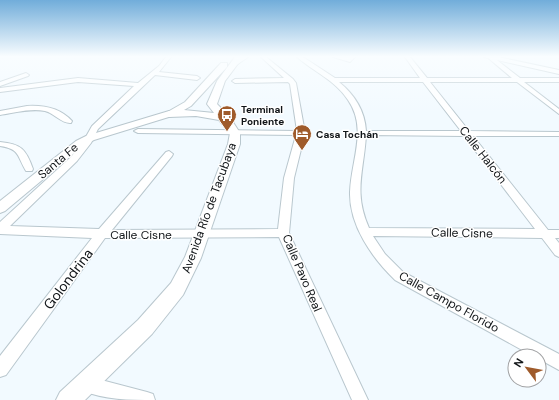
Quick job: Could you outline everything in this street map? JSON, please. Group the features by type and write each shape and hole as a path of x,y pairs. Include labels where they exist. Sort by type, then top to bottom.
{"main road":[{"path":"169,114 188,104 218,76"},
{"path":"188,104 200,108 212,104 225,76"},
{"name":"Avenida Río de Tacubaya","path":"68,400 145,327 177,289 193,258 234,144 235,133 212,104"},
{"path":"169,114 196,113 225,119"}],"street":[{"path":"0,84 24,76"},
{"path":"0,230 83,148 95,128 150,76"},
{"path":"176,76 197,78"},
{"path":"286,76 291,80"},
{"name":"Calle Campo Florido","path":"327,76 344,88 355,104 361,120 363,133 354,182 356,199 365,232 385,265 399,276 559,362"},
{"name":"Calle Halcón","path":"422,76 466,134 559,252"},
{"path":"512,76 559,112"},
{"path":"0,90 78,80 139,85"},
{"path":"235,81 291,80"},
{"name":"Calle Pavo Real","path":"291,80 294,88 301,132 289,178 283,233 360,400"},
{"path":"334,80 559,80"},
{"path":"0,113 42,108 56,111 68,121"},
{"name":"Santa Fe","path":"0,208 35,181 70,149 90,138 169,114"},
{"path":"138,132 301,132"},
{"path":"363,133 559,134"},
{"path":"0,144 17,148 24,154 29,169"},
{"name":"Golondrina","path":"0,369 101,235 169,154"},
{"name":"Calle Cisne","path":"0,230 101,235 283,233"},
{"name":"Calle Cisne","path":"365,232 559,234"},
{"path":"86,384 147,400"}],"place":[{"name":"Terminal Poniente","path":"227,132"},
{"name":"Casa Tochán","path":"302,151"}]}
